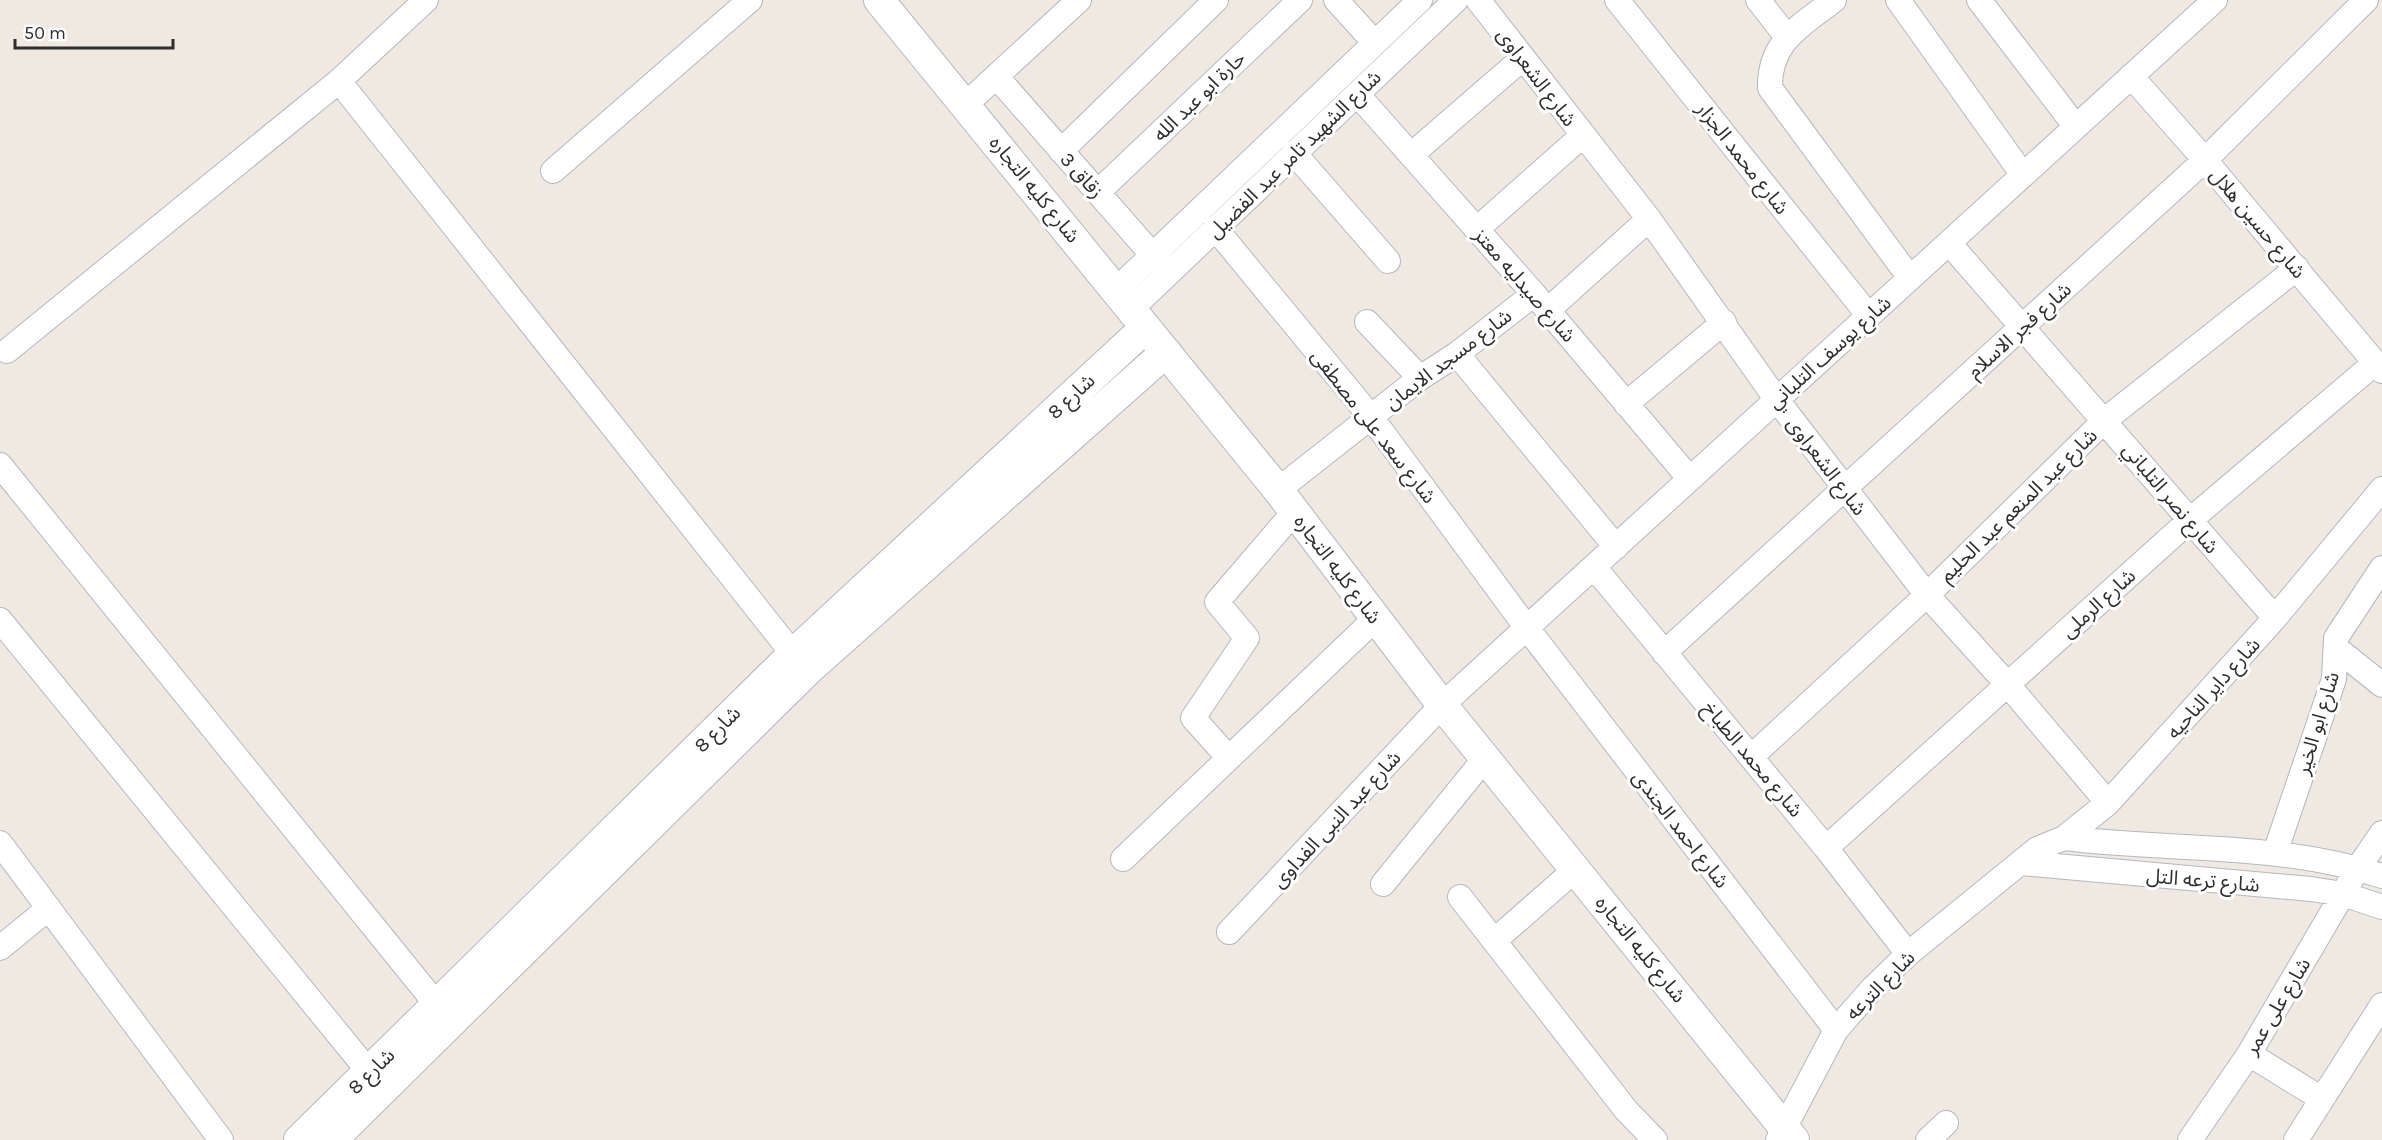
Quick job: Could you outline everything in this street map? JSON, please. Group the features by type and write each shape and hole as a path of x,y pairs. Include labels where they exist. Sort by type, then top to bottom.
{"street":[{"path":"7,351 339,81 426,0"},
{"path":"553,171 750,0"},
{"name":"شارع كليه التجاره","path":"879,0 966,104 1286,501 1442,705 1576,869 1786,1136"},
{"path":"966,104 1079,0"},
{"path":"1061,152 1216,0"},
{"name":"حارة ابو عبد الله","path":"1098,192 1300,0"},
{"path":"1335,0 1375,43"},
{"name":"شارع الشهيد تامر عبد الفضيل","path":"1131,309 1153,254 1420,0"},
{"name":"شارع الشهيد تامر عبد الفضيل","path":"1131,309 1456,0"},
{"name":"شارع الشعراوى","path":"1478,0 1649,219 1777,400 1927,595 2008,685 2108,803"},
{"name":"شارع محمد الجزار","path":"1617,0 1869,316"},
{"path":"1758,0 1786,37"},
{"path":"1834,0 1786,37 1773,59 1770,88 1910,278"},
{"path":"1898,0 2024,175"},
{"path":"1980,0 2076,127"},
{"name":"شارع يوسف التلباني","path":"1442,705 2215,0"},
{"name":"شارع فجر الاسلام","path":"1664,653 2205,160 2366,0"},
{"path":"1411,155 1523,58"},
{"name":"زقاق 3","path":"996,76 1169,273"},
{"name":"شارع حسين هلال","path":"2131,76 2297,268 2378,367"},
{"path":"339,81 793,654"},
{"name":"شارع صيدليه معتز","path":"1357,94 1541,302 1690,479"},
{"path":"1477,229 1582,136"},
{"path":"1294,153 1388,261"},
{"name":"شارع مسجد الايمان","path":"1229,758 1193,718 1247,638 1217,602 1286,501 1371,417 1420,378 1541,302 1649,219"},
{"name":"شارع سعد على مصطفى","path":"1215,228 1371,417 1527,628"},
{"name":"شارع نصر التلباني","path":"1949,243 2275,618"},
{"name":"شارع عبد المنعم عبد الحليم","path":"1751,757 1927,595 2105,420 2297,268"},
{"name":"شارع 8","path":"332,1140 723,739 793,654 1131,309"},
{"path":"1367,322 1420,378"},
{"path":"1626,404 1724,322"},
{"name":"شارع 8","path":"300,1140 437,1005 723,739 808,670 1166,352"},
{"path":"1457,354 1616,547"},
{"name":"شارع الرملى","path":"1826,848 2189,521 2378,367"},
{"path":"0,465 437,1005"},
{"name":"شارع داير الناحيه","path":"2022,863 2037,849 2064,838 2108,803 2275,618 2382,489"},
{"name":"شارع محمد الطباخ","path":"1594,567 1826,848 1908,954"},
{"name":"شارع ابو الخير","path":"2276,853 2334,678 2338,632 2382,568"},
{"path":"1123,858 1376,618"},
{"path":"0,620 370,1073"},
{"name":"شارع احمد الجندى","path":"1527,628 1836,1030"},
{"path":"2336,648 2382,685"},
{"name":"شارع عبد النبى الفداوى","path":"1229,932 1442,705"},
{"path":"1383,884 1486,757"},
{"name":"شارع على عمر","path":"2190,1140 2249,1054 2358,868 2382,833"},
{"name":"شارع ترعه التل","path":"2064,838 2101,843 2276,853 2358,868 2382,876"},
{"path":"0,843 221,1140"},
{"path":"2100,871 2094,865 2092,856 2094,849 2101,843"},
{"name":"شارع الترعه","path":"1786,1136 1836,1030 1872,989 1908,954 2022,863"},
{"name":"شارع ترعه التل","path":"2022,863 2343,894 2382,907"},
{"path":"1494,941 1576,869"},
{"path":"1460,897 1626,1110 1655,1140"},
{"path":"0,948 49,908"},
{"path":"2296,1140 2382,1005"},
{"path":"2249,1054 2322,1099"},
{"path":"1928,1140 1946,1123"}]}
